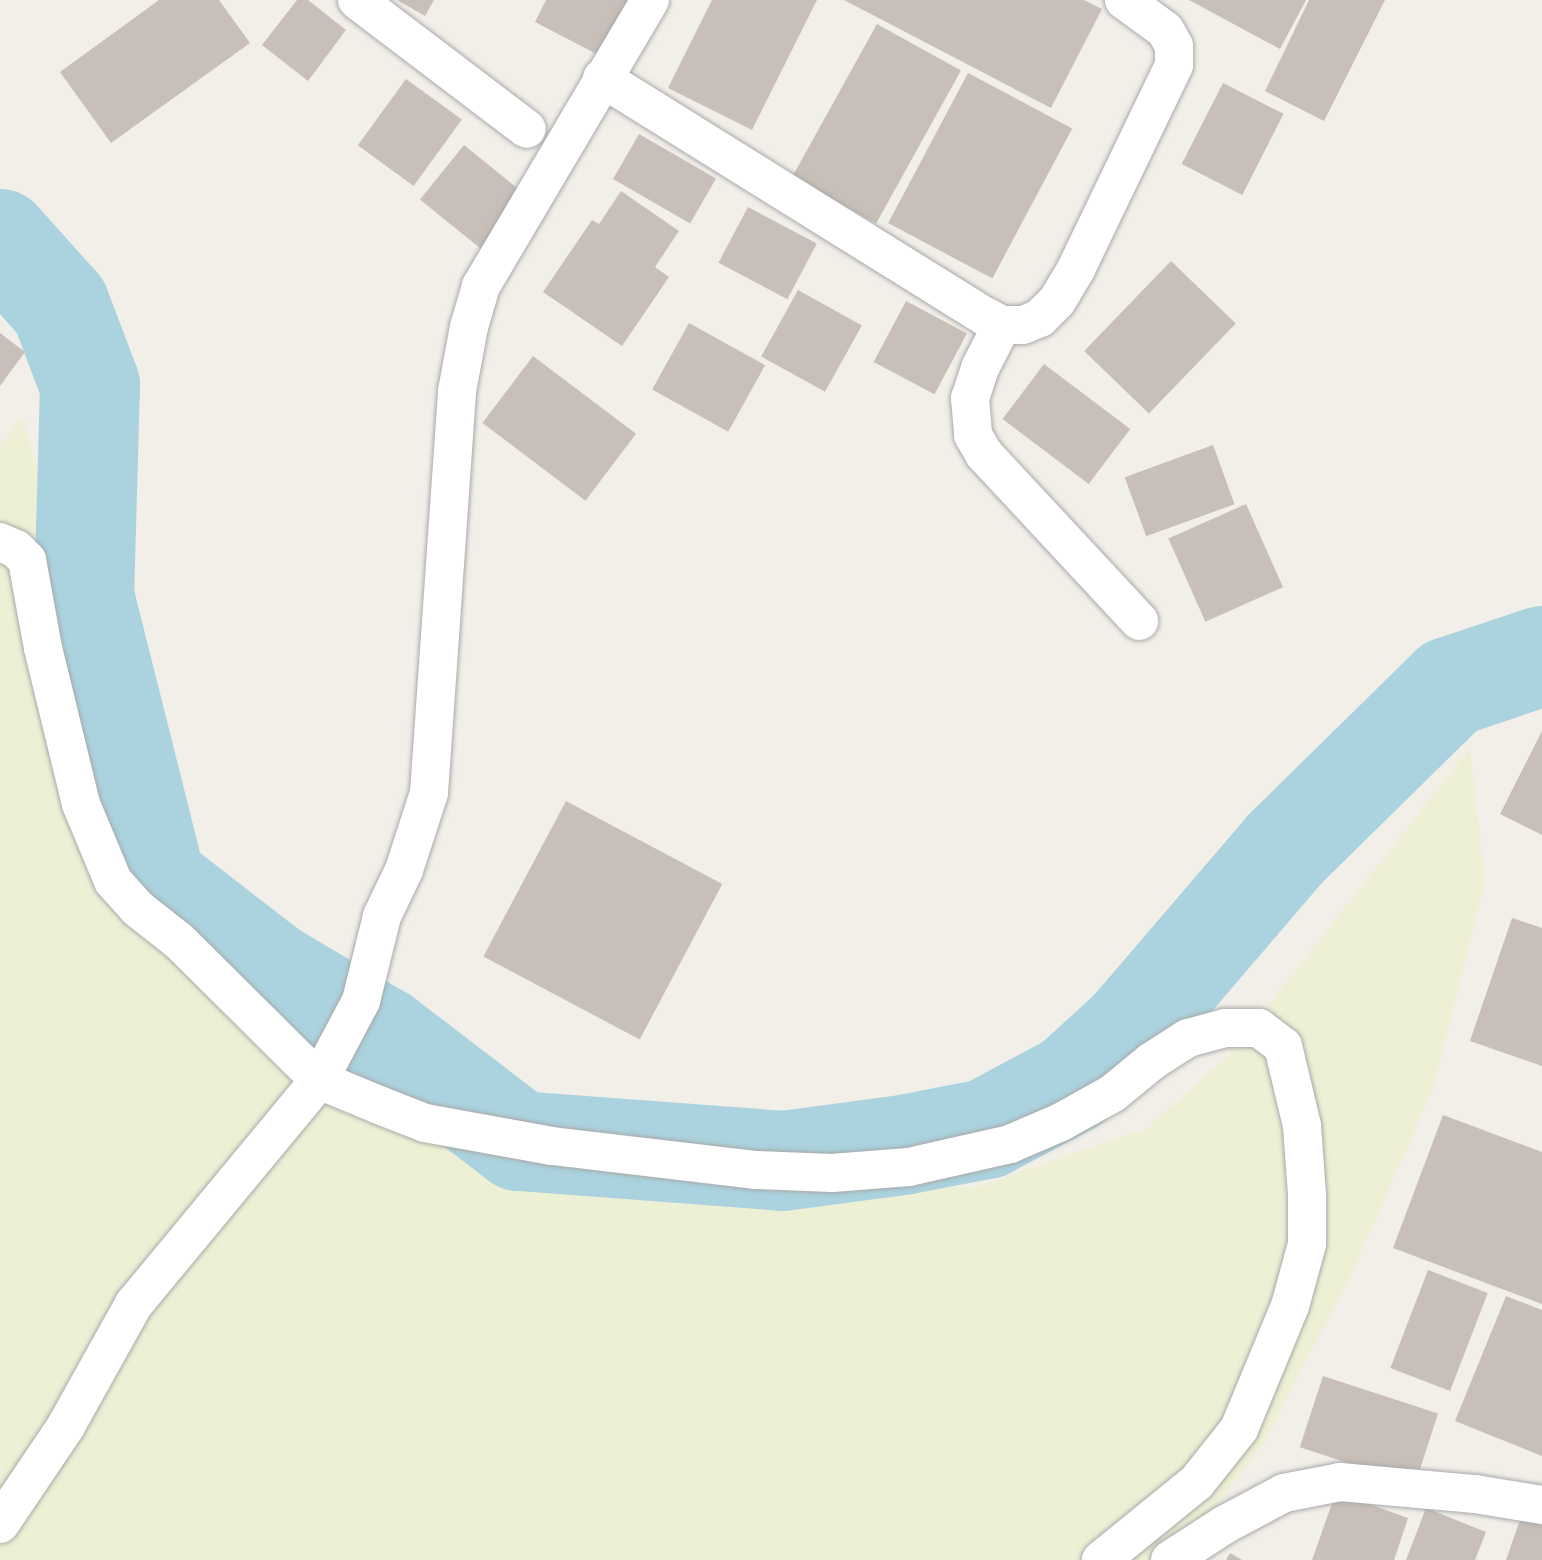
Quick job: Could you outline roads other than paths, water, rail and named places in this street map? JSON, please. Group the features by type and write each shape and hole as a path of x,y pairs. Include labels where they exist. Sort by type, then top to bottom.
{"street":[{"path":"357,0 527,129"},
{"path":"0,1524 66,1426 134,1304 325,1072 361,1001 382,916 404,870 429,793 457,391 469,327 481,286 650,0"},
{"path":"603,78 1002,325 1023,325 1040,318 1056,301 1076,269 1174,65 1174,46 1165,30 1124,0"},
{"path":"1002,325 980,368 970,398 973,435 984,454 1139,621"},
{"path":"0,542 16,548 27,560 43,648 81,804 113,881 137,908 180,941 325,1072 425,1123 475,1134 654,1160 757,1170 832,1173 909,1167 1010,1144 1060,1122 1112,1093 1152,1061 1188,1038 1226,1028 1259,1028 1283,1046 1302,1126 1307,1194 1307,1244 1290,1306 1239,1429 1197,1482 1101,1560"},
{"path":"1170,1560 1224,1525 1284,1493 1340,1482 1475,1494 1542,1505"}],"waterway":[{"path":"0,239 60,306 90,385 84,596 156,882 272,972 383,1037 519,1141 783,1161 903,1145 986,1129 1072,1083 1130,1030 1286,848 1450,687 1542,656"}]}
